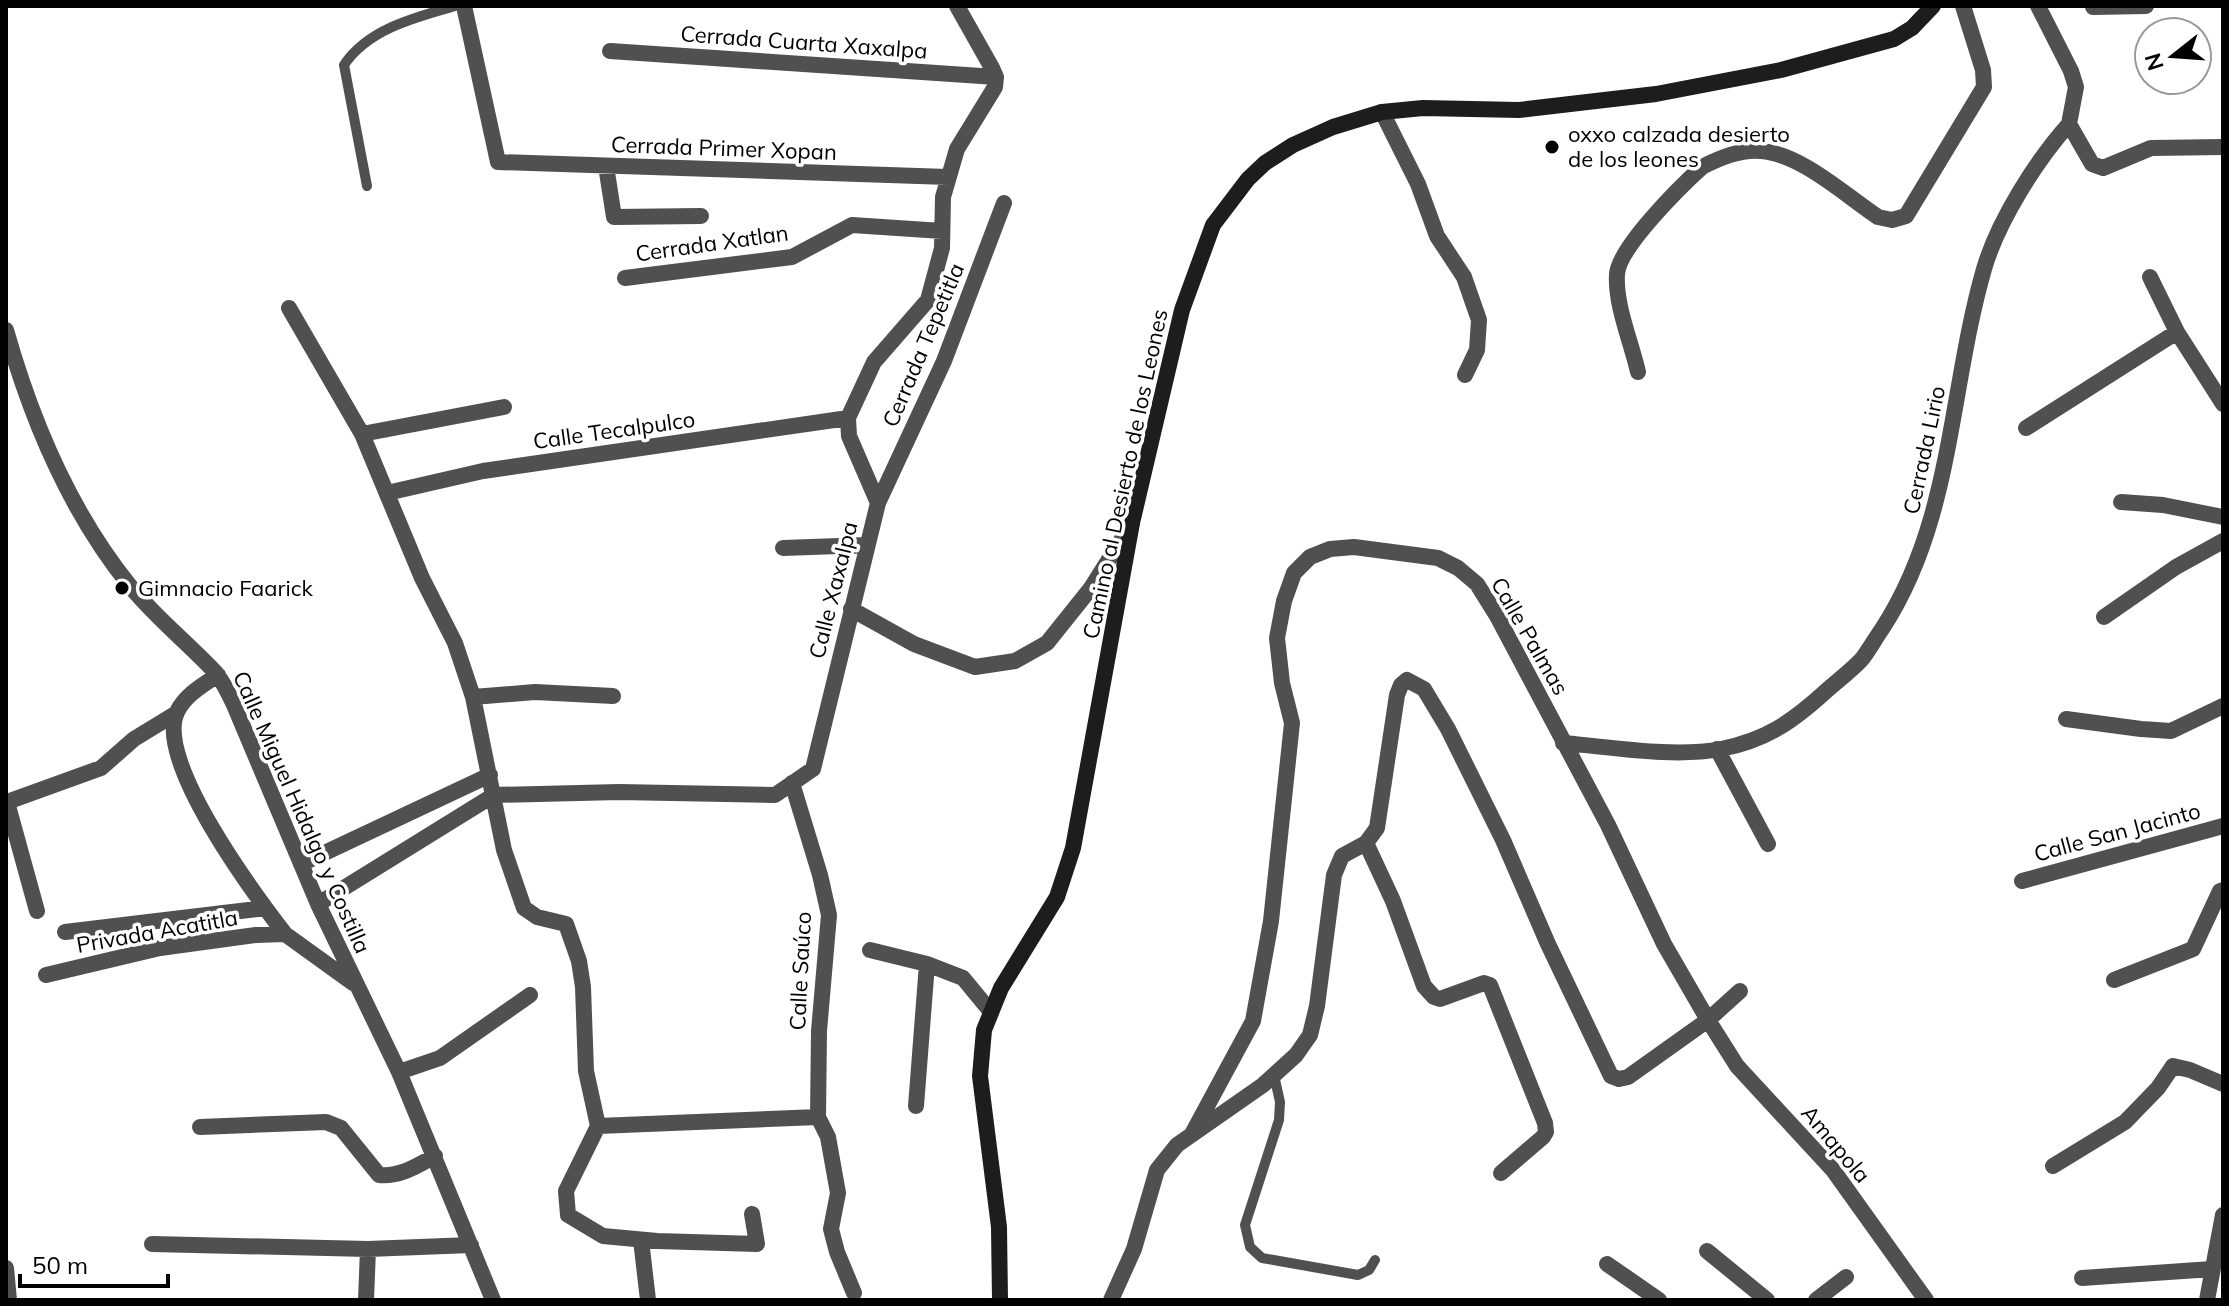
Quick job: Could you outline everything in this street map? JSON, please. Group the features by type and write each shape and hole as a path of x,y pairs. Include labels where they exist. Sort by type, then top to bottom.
{"main road":[{"name":"Camino al Desierto de los Leones","path":"1000,1300 999,1227 980,1076 984,1030 1001,988 1057,897 1073,848 1132,523 1182,310 1213,225 1232,197 1265,163 1316,134 1382,112 1423,108 1519,110 1656,94 1768,72 1894,39 1912,28 1933,6"}],"street":[{"name":"Cerrada Primer Xopan","path":"464,6 498,162 948,177"},
{"path":"848,418 874,362 928,300 942,248 943,197 948,177 967,129 995,87 996,77 957,6"},
{"path":"1638,372 1617,272 1635,239 1702,167 1745,152 1762,151 1799,163 1878,217 1892,220 1906,216 1984,87 1983,70 1963,6"},
{"path":"2038,6 2076,87 2069,124 2092,164 2103,168 2151,148 2223,147"},
{"path":"2093,7 2146,6"},
{"name":"Cerrada Cuarta Xaxalpa","path":"610,51 996,77"},
{"path":"1382,112 1418,184 1437,236 1464,277 1476,308 1479,320 1477,350 1465,375"},
{"name":"Cerrada Lirio","path":"1563,743 1668,751 1717,749 1757,740 1793,720 1862,658 1898,604 1929,533 1984,268 2021,191 2046,150 2069,124"},
{"path":"606,166 614,217 701,216"},
{"name":"Cerrada Tepetitla","path":"878,503 944,361 1004,203"},
{"name":"Cerrada Xatlan","path":"625,278 792,257 852,225 942,231"},
{"path":"2150,277 2177,332 2223,404"},
{"path":"289,308 362,434 422,578 455,643 473,697 504,850 524,908 537,917 566,924 573,939 583,987 586,1071 598,1126 566,1191 568,1215 603,1236 757,1244 752,1214"},
{"name":"Calle Miguel Hidalgo y Costilla","path":"6,330 10,364 69,493 97,543 164,625 218,675 234,705 318,904 399,1072 493,1300"},
{"path":"2026,428 2177,332"},
{"path":"362,434 504,407"},
{"name":"Calle Xaxalpa","path":"792,783 813,769 878,503 849,436 848,418"},
{"name":"Calle Tecalpulco","path":"387,493 483,471 848,418"},
{"path":"2121,502 2163,505 2223,517"},
{"path":"851,609 914,644 975,667 1015,661 1047,643 1091,588 1132,523"},
{"path":"2104,617 2176,567 2223,541"},
{"path":"783,548 867,545"},
{"name":"Calle Palmas","path":"1192,1134 1253,1021 1271,921 1292,723 1282,683 1277,638 1284,601 1294,573 1310,557 1330,549 1354,547 1438,558 1458,568 1477,584 1542,697 1563,743 1608,825 1664,944 1708,1020"},
{"path":"37,911 6,802 101,768 134,739 175,714 190,694 218,675"},
{"name":"Calle Palmas","path":"1111,1300 1134,1249 1157,1170 1177,1145 1274,1075 1296,1055 1310,1035 1317,1006 1334,875 1342,856 1366,843 1377,828 1397,695 1407,680 1424,689 1448,729 1503,840 1611,1076 1619,1079 1628,1077 1708,1020 1740,991"},
{"path":"473,697 535,692 613,696"},
{"path":"2066,719 2171,731 2223,706"},
{"path":"175,714 175,742 193,796 265,908 285,934 357,985"},
{"path":"1717,749 1768,844"},
{"path":"301,864 490,775"},
{"path":"318,904 494,795 619,792 775,795 792,783"},
{"name":"Calle Saúco","path":"792,783 829,915 819,1031 818,1117 828,1137 838,1193 831,1229 854,1293"},
{"name":"Calle San Jacinto","path":"2022,881 2223,826"},
{"path":"1366,843 1393,901 1424,986 1440,999 1484,983 1490,985 1507,1024 1546,1132 1501,1173"},
{"path":"2114,980 2193,949 2223,890"},
{"path":"65,932 265,908"},
{"name":"Privada Acatitla","path":"46,975 160,948 285,934"},
{"path":"870,950 927,964 963,978 991,1012"},
{"path":"916,1106 927,964"},
{"path":"399,1072 440,1058 530,995"},
{"name":"Amapola","path":"1708,1020 1737,1066 1833,1170 1926,1300"},
{"path":"2053,1166 2125,1122 2158,1088 2173,1066 2223,1084"},
{"path":"598,1126 818,1117"},
{"path":"200,1127 326,1122 341,1128 379,1175 407,1172 435,1156"},
{"path":"2207,1300 2223,1215"},
{"path":"641,1240 648,1300"},
{"path":"152,1244 368,1249 471,1245"},
{"path":"366,1300 368,1249"},
{"path":"1707,1251 1767,1300"},
{"path":"1607,1264 1659,1300"},
{"path":"6,1268 9,1300"},
{"path":"2082,1278 2212,1269"},
{"path":"1816,1300 1846,1277"}],"lane":[{"path":"367,186 344,65 352,52 401,22 455,6"},
{"path":"1274,1075 1280,1102 1279,1120 1245,1225 1250,1247 1262,1258 1358,1275 1369,1270 1375,1260"}],"place":[{"name":"oxxo calzada desierto de los leones","path":"1552,147"},
{"name":"Gimnacio Faarick","path":"122,588"}]}
